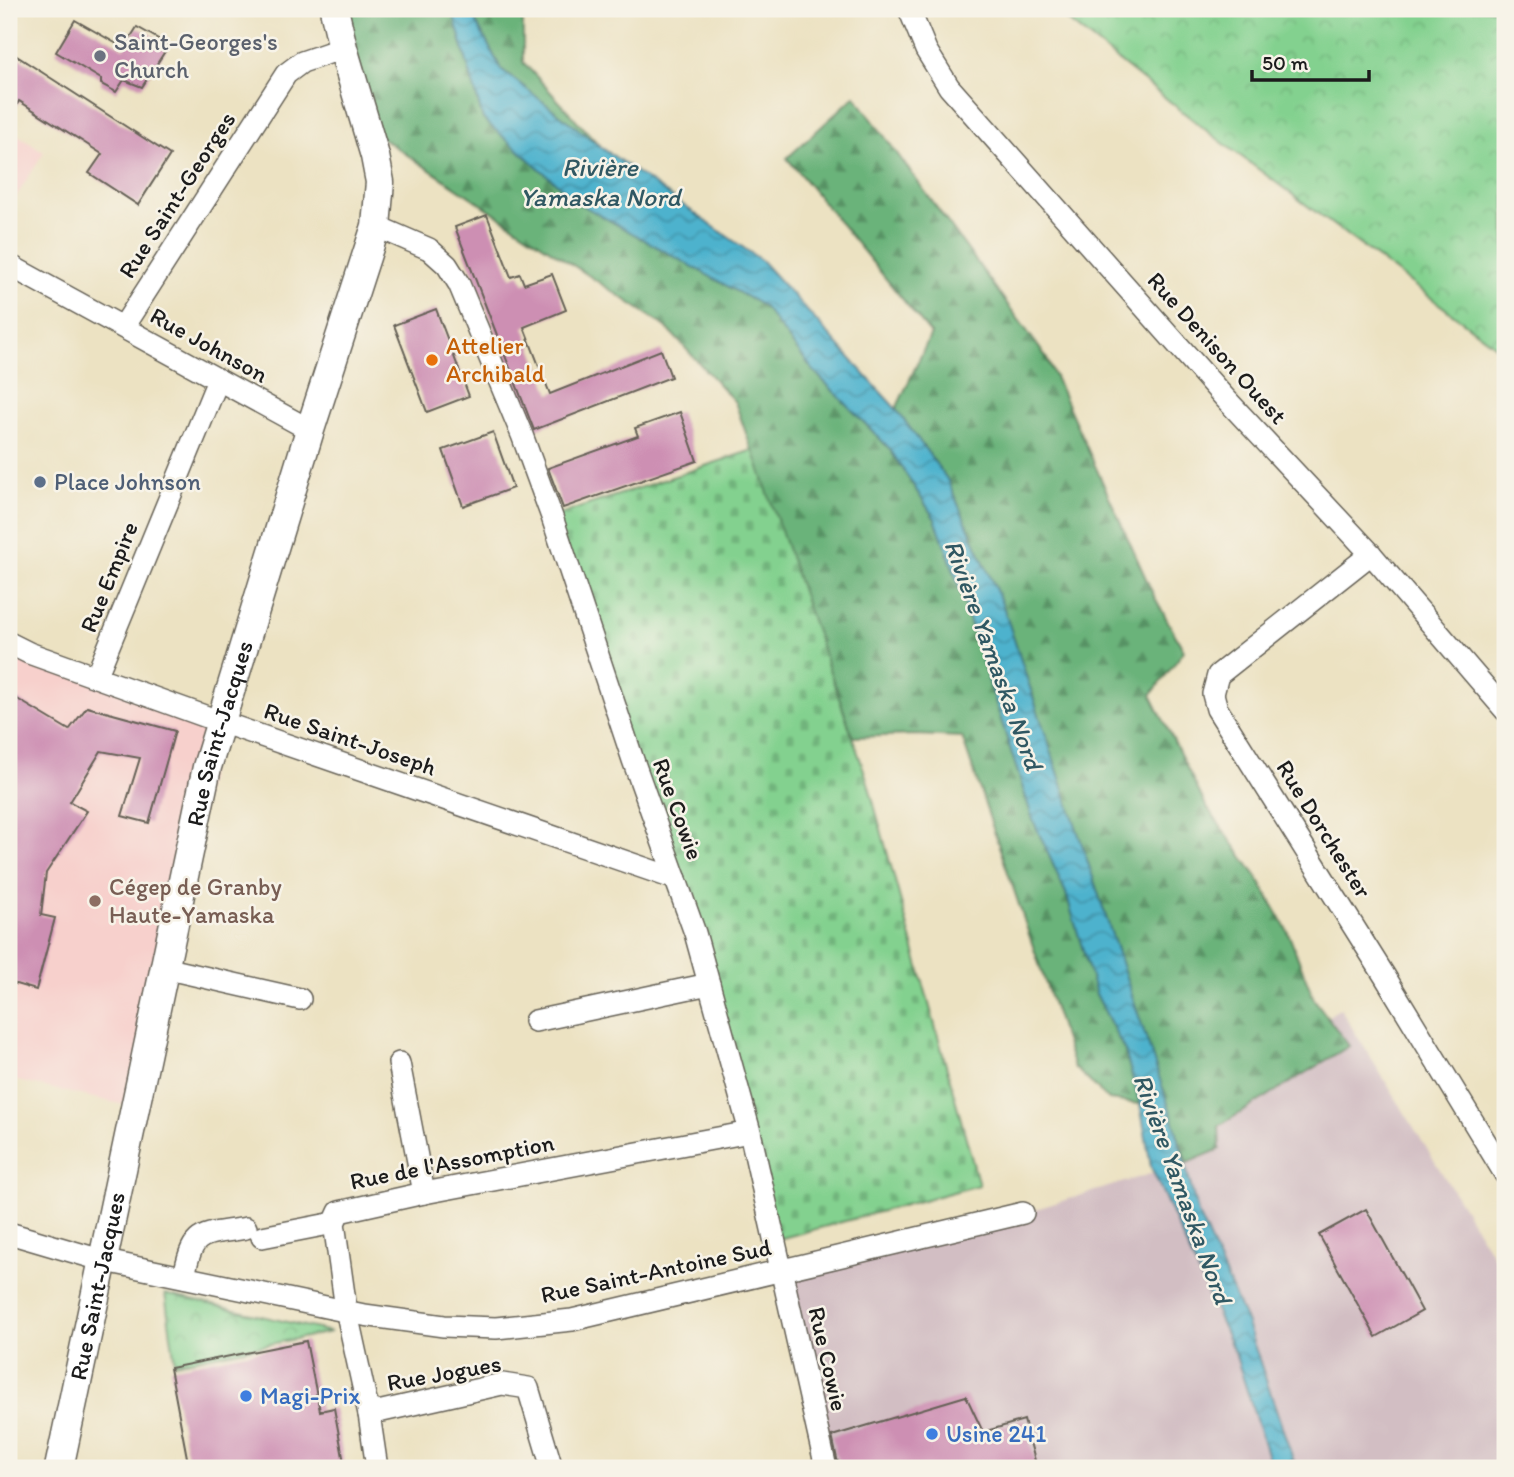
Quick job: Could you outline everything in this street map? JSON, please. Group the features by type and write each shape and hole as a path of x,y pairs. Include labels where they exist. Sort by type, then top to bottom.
{"main road":[{"name":"Rue Saint-Jacques","path":"59,1468 208,767 310,430 376,226 380,183 375,156 342,48 334,9"}],"street":[{"name":"Rue Denison Ouest","path":"909,9 926,50 949,87 1224,397 1371,554 1505,710"},
{"name":"Rue Saint-Georges","path":"123,327 286,74 302,62 342,48"},
{"name":"Rue Cowie","path":"376,226 429,249 447,265 459,284 527,446 633,760 695,933 750,1132 826,1468"},
{"name":"Rue Johnson","path":"9,265 310,430"},
{"name":"Rue Empire","path":"96,677 218,380"},
{"name":"Rue Dorchester","path":"1371,554 1218,675 1213,694 1217,709 1505,1174"},
{"name":"Rue Saint-Joseph","path":"9,643 29,653 220,722 676,879"},
{"path":"164,968 300,999"},
{"path":"535,1021 709,984"},
{"path":"399,1063 424,1193"},
{"name":"Rue de l'Assomption","path":"377,1468 369,1414 346,1309 334,1223 339,1212 424,1193 750,1132"},
{"name":"Rue Saint-Antoine Sud","path":"9,1233 102,1260 346,1309 364,1315 444,1326 496,1328 572,1320 1023,1213"},
{"path":"184,1276 189,1251 202,1236 254,1233 334,1223"},
{"name":"Rue Jogues","path":"369,1414 502,1384 528,1388 552,1468"}],"shaded area":[{"path":"9,129 44,152 9,208"},
{"name":"Cégep de Granby Haute-Yamaska","path":"9,642 221,722 134,1107 9,1079"},
{"path":"1340,1008 1505,1275 1505,1468 826,1468 781,1272 1023,1213 1186,1163 1175,1125"}],"green space":[{"path":"334,9 452,9 483,119 580,204 763,306 814,371 889,448 935,519 1033,820 1066,893 1096,994 1125,1051 1140,1104 1109,1100 1074,1067 962,737 853,737 735,402 666,327 370,130"},
{"path":"474,9 523,9 523,62 601,147 501,69 476,22"},
{"path":"1053,9 1505,9 1505,353 1207,131"},
{"path":"855,96 1046,357 1153,594 1184,651 1151,695 1206,806 1257,877 1287,930 1314,999 1349,1046 1219,1126 1220,1149 1187,1163 1003,606 947,479 896,409 931,334 787,158"},
{"path":"753,450 867,779 979,1185 775,1240 750,1132 552,517"},
{"path":"165,1294 331,1332 175,1363"}],"water":[{"name":"Rivière Yamaska Nord","path":"452,9 474,9 476,22 501,69 601,147 762,261 896,409 947,479 1003,606 1175,1125 1198,1214 1246,1321 1296,1468 1269,1468 1268,1457 1236,1356 1151,1167 1140,1104 1125,1051 1096,994 1066,893 1033,820 935,519 889,448 814,371 763,306 580,204 483,119"}],"building":[{"name":"Saint-Georges's Church","path":"75,20 124,48 137,27 169,45 142,87 124,80 116,92 101,84 101,79 56,52"},
{"path":"9,51 170,155 138,205 89,173 102,154 19,101 9,118"},
{"path":"487,215 511,277 520,274 524,284 552,274 566,310 524,327 550,394 661,350 671,377 534,430 455,227"},
{"name":"Attelier Archibald","path":"436,309 469,396 427,412 394,325"},
{"path":"680,412 697,461 563,508 548,468 638,436 635,428"},
{"path":"493,432 513,488 463,506 443,450"},
{"name":"Cégep de Granby Haute-Yamaska","path":"9,694 69,730 87,707 175,731 149,823 122,816 140,758 101,751 70,802 87,811 46,873 41,915 55,918 36,990 9,982"},
{"path":"1366,1209 1422,1311 1376,1337 1319,1235"},
{"path":"306,1341 320,1411 334,1408 345,1468 189,1468 170,1368"},
{"name":"Usine 241","path":"966,1396 983,1432 1024,1420 1037,1468 839,1468 832,1436"}],"place":[{"name":"Saint-Georges's Church","path":"100,56"},
{"name":"Attelier Archibald","path":"432,360"},
{"name":"Place Johnson","path":"40,482"},
{"name":"Cégep de Granby Haute-Yamaska","path":"95,901"},
{"name":"Magi-Prix","path":"246,1396"},
{"name":"Usine 241","path":"932,1434"}]}
